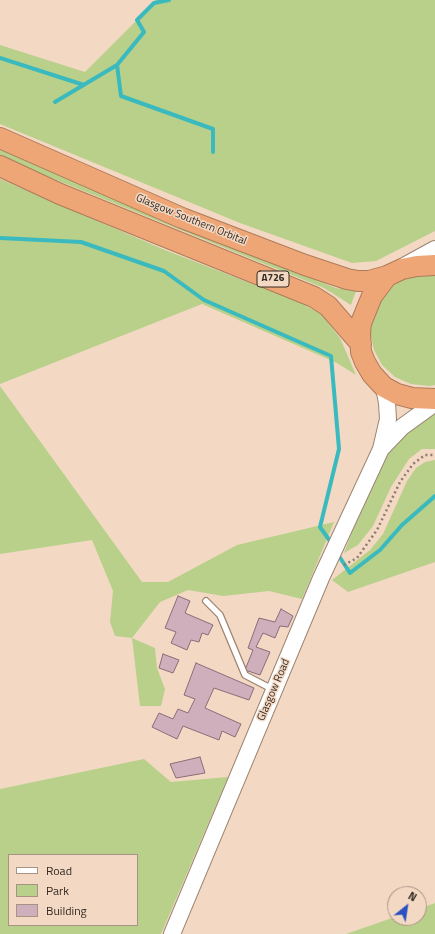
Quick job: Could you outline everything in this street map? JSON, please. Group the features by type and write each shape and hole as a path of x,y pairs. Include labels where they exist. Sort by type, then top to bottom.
{"highway":[{"name":"Glasgow Southern Orbital","path":"0,138 182,218 305,265 347,279 358,281 369,281 391,274"},
{"name":"A726","path":"0,166 60,194 314,297 328,306 361,344"},
{"name":"A726","path":"435,265 417,266 391,274 375,290 361,323 361,344 364,362 384,387 397,394 412,398 435,399"}],"main road":[{"path":"391,274 435,249"},
{"name":"Glasgow Road","path":"172,934 321,578 381,449 388,419 384,387"},
{"name":"Glasgow Road","path":"381,449 402,427 435,403"}],"lane":[{"path":"206,601 220,615 245,675 274,690"}],"path":[{"path":"321,578 357,558 377,530 400,482 413,464 425,455 435,455"}],"green space":[{"path":"155,0 435,0 435,231 376,261 352,263 240,223 0,124 0,45 85,72 154,3"},
{"path":"0,148 257,257 336,288 356,291 351,305 324,288 2,158 0,157"},
{"path":"0,179 165,250 299,302 321,314 340,338 356,375 337,363 202,304 0,384"},
{"path":"426,273 435,275 435,385 429,386 411,384 395,377 382,365 374,350 370,332 372,315 379,299 391,286 406,277"},
{"path":"0,386 142,582 168,582 237,545 334,522 302,599 269,591 223,596 188,590 160,602 132,638 115,636 110,622 113,591 92,540 0,554"},
{"path":"435,413 435,449 422,449 409,459 391,487 373,526 358,545 344,553 377,468 405,434 425,417"},
{"path":"435,460 435,562 348,592 332,580 370,550 383,534 407,481 416,468 425,462"},
{"path":"132,638 155,648 157,668 165,689 161,706 140,706"},
{"path":"144,759 171,782 228,777 161,934 0,934 0,789"},
{"path":"435,903 435,934 346,934 387,920 387,926 427,926 427,906"}],"building":[{"path":"178,596 190,601 185,613 213,625 208,635 202,633 199,642 191,640 187,650 171,643 176,632 165,628"},
{"path":"281,609 293,616 288,627 280,626 275,638 263,633 256,647 270,652 260,675 245,670 253,650 248,648 259,618 275,622"},
{"path":"163,654 179,660 173,673 159,668"},
{"path":"196,663 254,688 249,700 214,688 205,708 241,724 235,737 222,731 219,740 183,726 177,739 152,727 159,713 173,719 178,709 188,713 195,699 184,695"},
{"path":"200,757 205,773 176,778 170,764"}],"waterway":[{"path":"55,102 117,65 144,32 137,20 154,3 169,0"},
{"path":"0,58 84,85"},
{"path":"117,65 121,96 213,129 213,152"},
{"path":"0,238 81,242 164,271 204,300 331,356 339,449 320,527 332,544"},
{"path":"337,553 350,573 380,550 402,525 435,496"}]}
